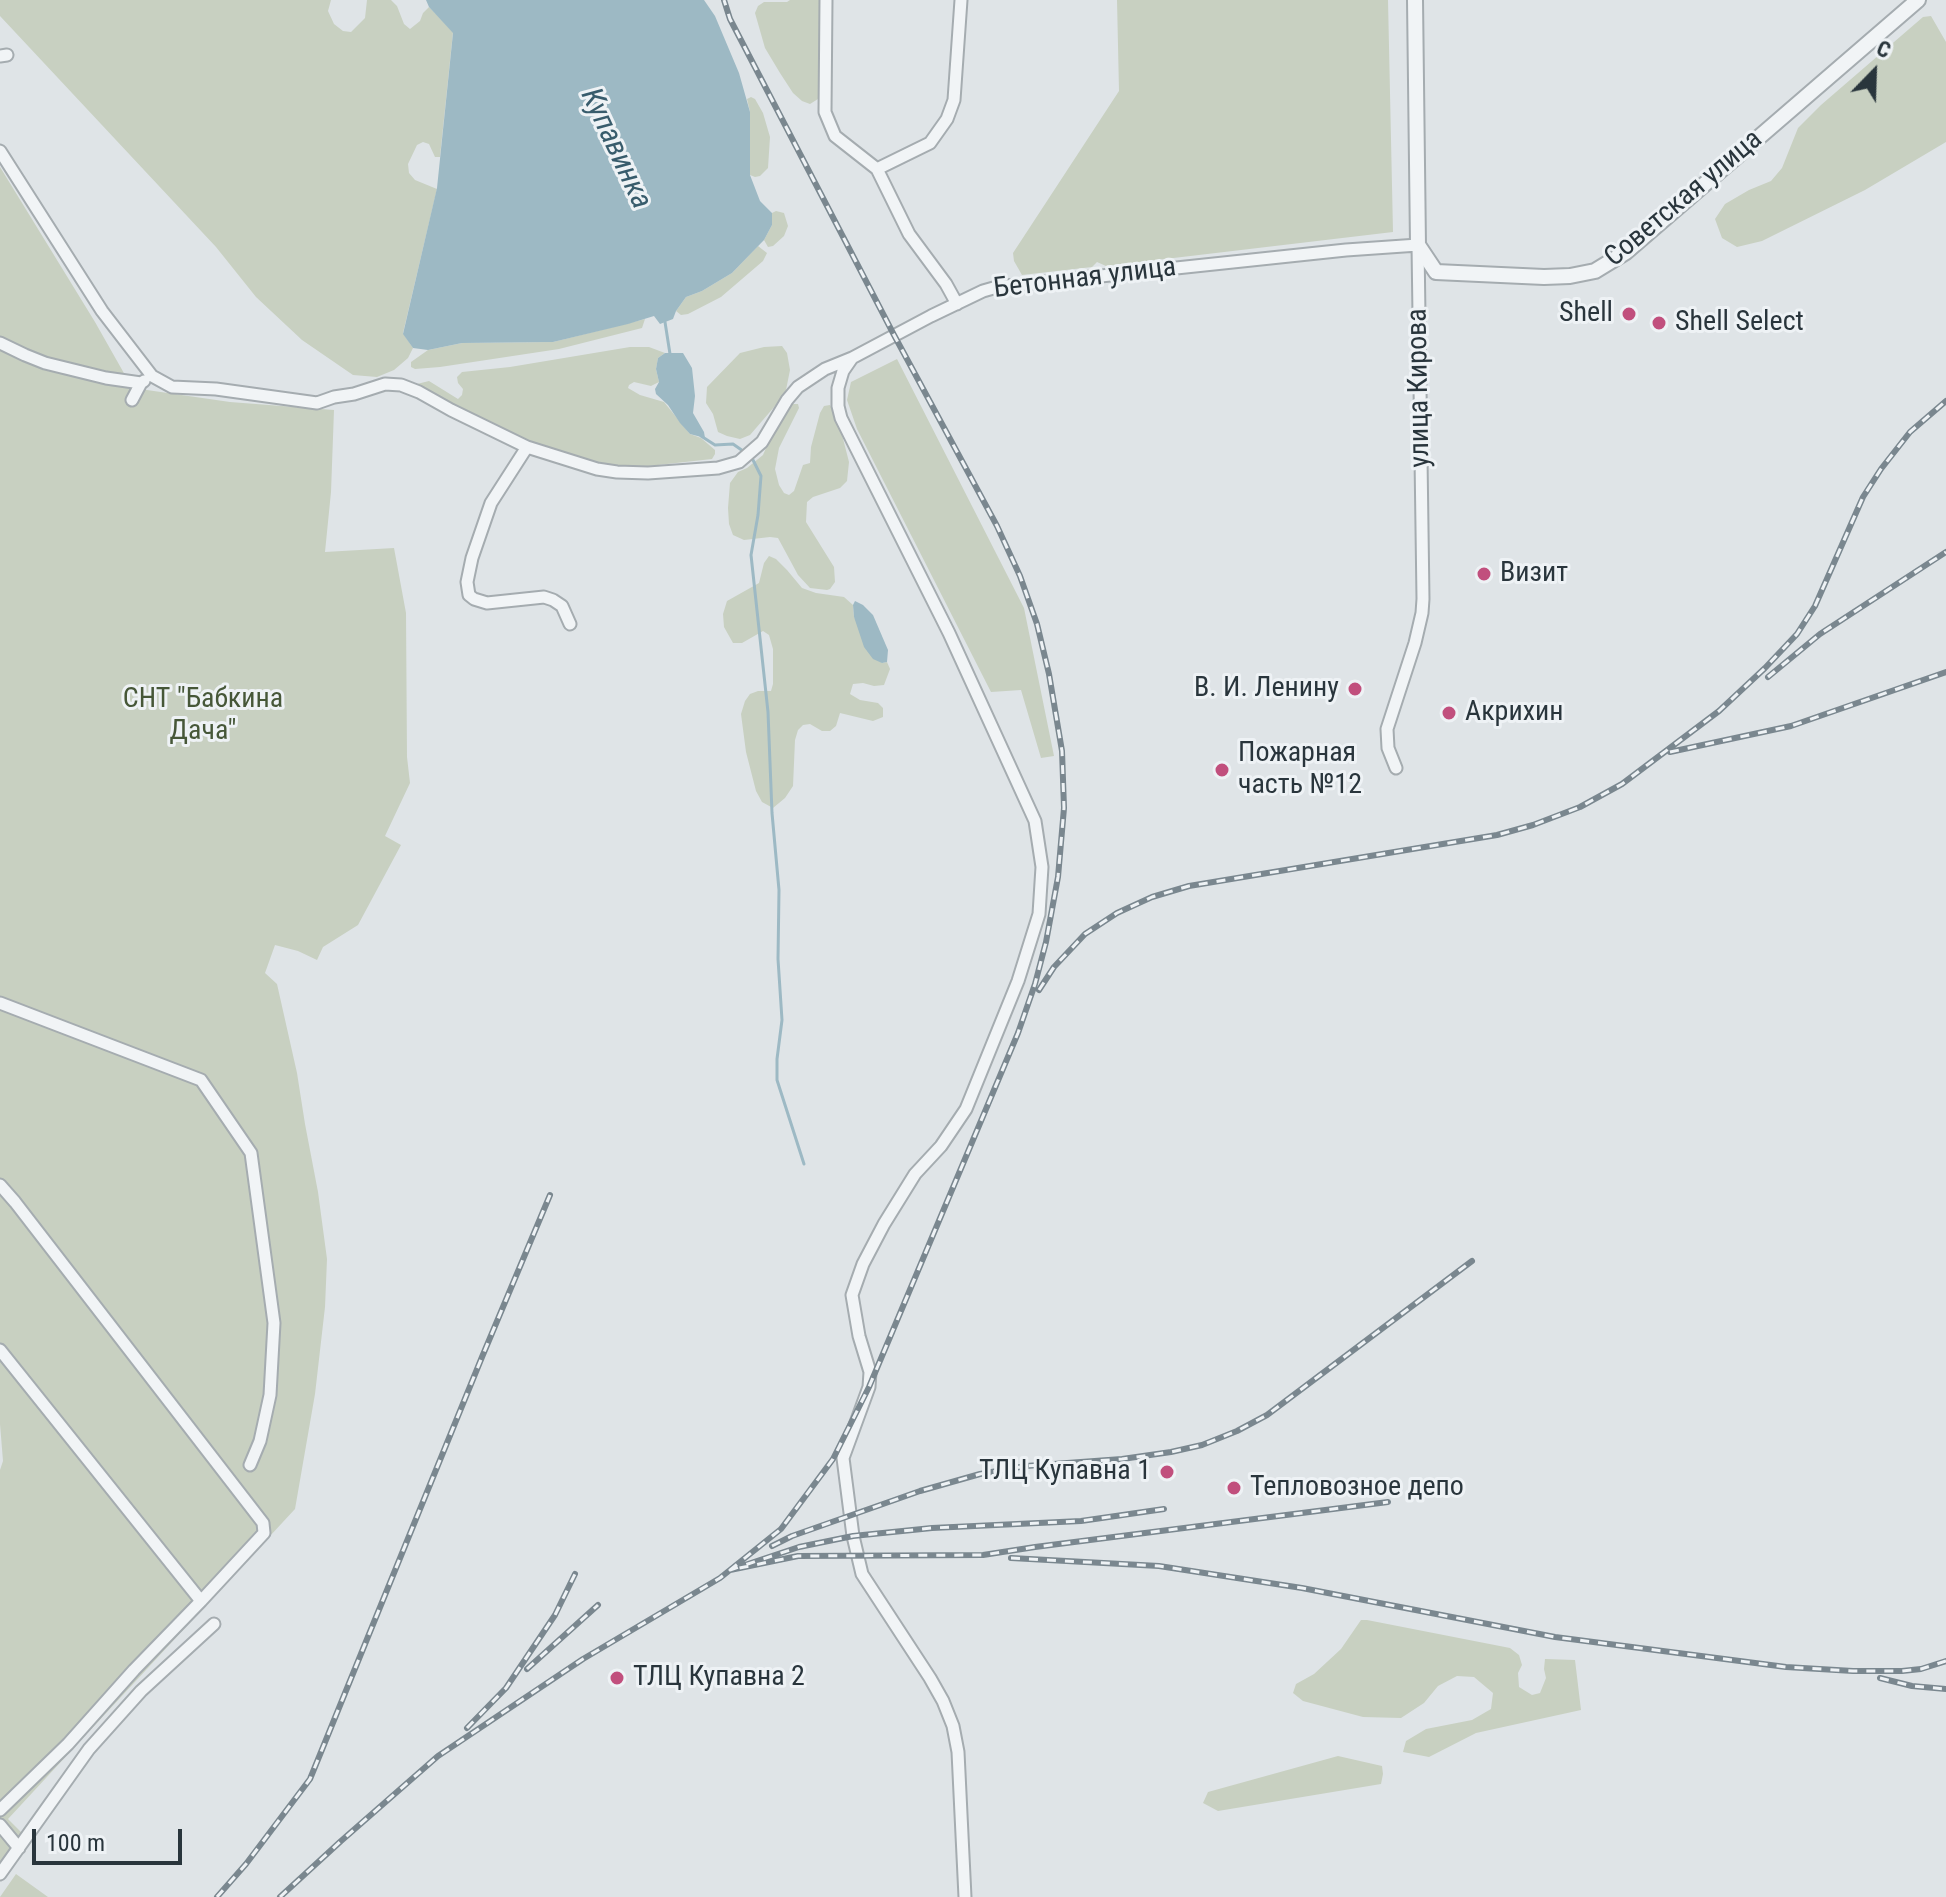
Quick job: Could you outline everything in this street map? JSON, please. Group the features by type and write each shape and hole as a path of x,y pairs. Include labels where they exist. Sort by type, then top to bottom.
{"street":[{"path":"826,0 825,112 835,136 877,169 909,234 957,304"},
{"path":"877,169 930,143 947,119 954,100 961,0"},
{"name":"улица Кирова","path":"1396,768 1388,748 1387,729 1419,628 1423,591 1415,0"},
{"name":"Советская улица","path":"1418,245 1436,272 1570,276 1604,267 1626,252 1918,0"},
{"path":"0,151 146,379 132,400"},
{"name":"Бетонная улица","path":"0,343 45,363 106,378 146,379 172,387 216,389 317,403 385,384 401,385 527,447 597,469 648,473 732,466 762,442 798,387 825,369 983,291 1013,284 1418,245"},
{"path":"852,358 843,371 838,388 841,418 918,571 1035,821 1042,867 1039,914 1018,981 966,1109 941,1146 915,1174 884,1224 863,1264 852,1295 859,1336 870,1372 869,1387 843,1458 853,1536 862,1574 930,1678 953,1726 958,1752 965,1897"},
{"path":"527,447 491,503 472,558 467,582 469,595 487,603 544,597 562,606 570,624"},
{"path":"0,1003 201,1080 251,1153 274,1323 270,1395 260,1441 250,1465"},
{"path":"0,1185 263,1523 264,1533 68,1744 0,1810"},
{"path":"0,1350 201,1601"},
{"path":"0,1874 89,1749 141,1691 214,1624"},
{"path":"0,1825 19,1848"}],"green space":[{"path":"0,0 331,0 328,11 334,24 343,31 351,32 365,18 367,0 391,0 410,29 429,7 453,32 440,157 435,157 429,144 423,142 417,145 408,164 409,173 415,180 437,189 403,333 413,348 408,358 394,370 377,377 353,375 302,340 256,297 216,247 0,16"},
{"path":"820,0 821,73 818,99 810,104 793,93 780,73 765,48 755,13 764,2"},
{"path":"1117,0 1388,0 1393,232 1106,266 1097,262 1092,267 1022,275 1013,253 1119,91"},
{"path":"1931,16 1946,42 1946,142 1865,190 1762,241 1737,247 1722,238 1715,219 1725,204 1771,181 1782,168 1798,128 1923,17"},
{"path":"751,97 763,113 770,137 768,168 755,177 750,175 750,112 747,99"},
{"name":"СНТ \"Бабкина Дача\"","path":"0,167 125,375 140,389 230,402 334,410 325,552 394,548 406,613 410,783 385,836 401,845 358,925 323,947 317,960 275,945 265,973 277,984 297,1073 327,1259 315,1394 295,1509 8,1819 23,1834 0,1867 0,1470 3,1461 0,1424"},
{"path":"772,213 784,213 788,226 784,236 768,247 764,240 772,225"},
{"path":"758,246 767,253 763,261 721,297 688,314 681,315 676,311 686,297 732,273"},
{"path":"645,319 642,328 559,349 440,367 411,367 411,362 428,350 462,343 553,342"},
{"path":"782,346 787,353 790,370 786,390 775,406 750,435 740,439 718,432 706,403 707,387 740,353"},
{"path":"630,347 649,347 665,353 658,358 656,369 659,382 651,386 634,382 628,388 664,402 690,434 701,438 715,450 712,459 631,468 594,464 551,451 415,389 417,384 429,381 458,399 463,389 457,377 462,372"},
{"path":"897,359 1024,608 1054,756 1041,758 1021,690 991,692 857,429 847,400 851,382"},
{"path":"791,404 798,404 799,408 779,448 775,469 784,493 789,495 794,491 803,465 810,463 811,447 824,406 830,405 839,423 849,462 847,481 840,488 807,502 806,522 834,567 835,582 827,590 810,588 798,575 778,538 744,540 733,535 729,524 730,483 738,472 763,455"},
{"path":"769,556 776,559 802,588 844,597 853,605 854,617 882,663 887,662 890,669 884,685 853,684 850,694 860,700 878,703 883,708 883,717 873,721 840,713 836,726 830,731 822,731 810,724 798,730 793,786 773,808 762,802 756,791 741,714 750,694 771,691 773,649 769,635 763,631 742,643 733,643 724,627 723,614 727,601 759,583"},
{"path":"1361,1620 1510,1648 1519,1655 1522,1665 1518,1673 1519,1687 1532,1695 1540,1693 1546,1678 1545,1659 1575,1660 1581,1710 1476,1733 1429,1757 1403,1752 1406,1741 1426,1729 1472,1720 1491,1709 1493,1693 1474,1677 1457,1676 1438,1686 1424,1703 1401,1718 1363,1717 1303,1701 1293,1693 1296,1684 1314,1674 1341,1649"},
{"path":"1338,1756 1382,1766 1381,1784 1218,1811 1203,1803 1208,1792"},
{"path":"16,1874 48,1897 0,1897"}],"water":[{"name":"Купавинка","path":"426,0 704,0 715,16 739,73 750,112 750,175 760,201 772,213 772,225 764,240 732,273 686,297 673,319 660,324 654,316 553,342 462,343 428,350 413,348 403,334 437,188 453,33"},
{"path":"665,353 683,353 692,368 693,413 705,438 690,434 656,394 658,358"},
{"path":"855,601 873,615 888,650 887,662 873,659 864,647 854,617"}],"waterway":[{"path":"665,322 670,354"},
{"path":"701,436 715,445 733,444 743,451"},
{"path":"753,460 761,476 751,555 768,712 779,890 778,959 782,1020 777,1080 804,1164"}],"railway":[{"path":"280,1897 438,1756 583,1659 720,1578 781,1529 833,1459 869,1387 1018,1033 1046,942 1058,877 1064,808 1062,751 1037,624 997,526 894,335 730,19 724,0"},
{"path":"1039,990 1054,967 1085,934 1117,913 1152,897 1189,886 1497,835 1580,807 1622,784 1719,711 1797,634 1815,606 1863,497 1910,432 1946,401"},
{"path":"1768,677 1820,634 1946,552"},
{"path":"1670,752 1791,726 1946,672"},
{"path":"217,1897 310,1779 550,1195"},
{"path":"772,1546 792,1536 920,1491 980,1474 1026,1466 1171,1452 1202,1445 1237,1431 1267,1415 1472,1261"},
{"path":"1164,1509 1081,1521 932,1528 853,1536 799,1547 730,1570 798,1556 983,1555 1388,1502"},
{"path":"1011,1558 1159,1566 1302,1588 1555,1637 1786,1667 1902,1671 1946,1661"},
{"path":"467,1728 506,1688 555,1615 575,1574"},
{"path":"527,1669 598,1605"},
{"path":"1880,1678 1912,1686 1946,1689"}],"place":[{"name":"Shell","path":"1629,314"},
{"name":"Shell Select","path":"1659,323"},
{"name":"Визит","path":"1484,574"},
{"name":"В. И. Ленину","path":"1355,689"},
{"name":"Акрихин","path":"1449,713"},
{"name":"Пожарная часть №12","path":"1222,770"},
{"name":"ТЛЦ Купавна 1","path":"1167,1472"},
{"name":"Тепловозное депо","path":"1234,1488"},
{"name":"ТЛЦ Купавна 2","path":"617,1678"}]}
